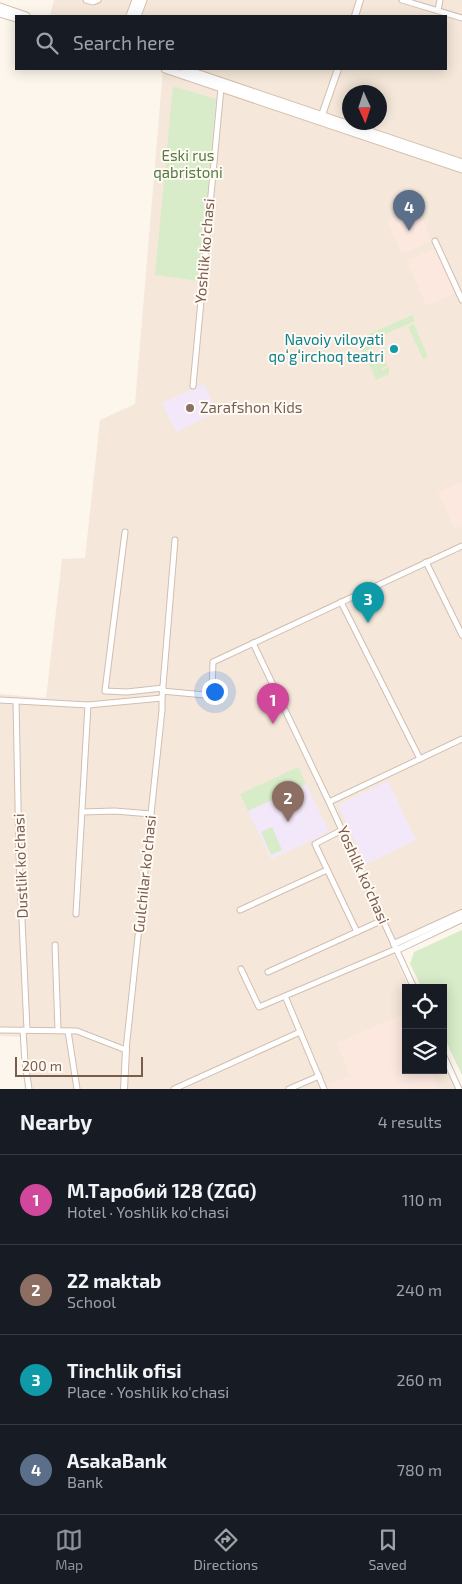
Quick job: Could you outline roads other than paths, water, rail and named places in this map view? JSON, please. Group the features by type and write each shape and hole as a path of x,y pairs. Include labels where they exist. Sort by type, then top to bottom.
{"main road":[{"path":"130,15 136,0"},
{"path":"137,15 143,0"},
{"path":"0,7 23,15"},
{"path":"0,13 15,18"},
{"path":"168,70 462,169"},
{"path":"187,70 462,163"}],"street":[{"path":"86,0 93,2 98,0"},
{"path":"355,15 360,0"},
{"path":"402,0 462,18"},
{"path":"438,10 440,0"},
{"path":"322,115 338,70"},
{"name":"Yoshlik ko'chasi","path":"193,386 221,88"},
{"path":"435,241 462,300"},
{"path":"125,532 105,691 162,690 209,694 212,690 213,662 462,546"},
{"name":"Gulchilar ko'chasi","path":"126,1050 162,710 162,690 175,540"},
{"path":"426,562 462,635"},
{"path":"341,602 420,759"},
{"name":"Yoshlik ko'chasi","path":"253,642 330,802 412,984"},
{"path":"0,700 88,705 162,698"},
{"name":"Dustlik ko'chasi","path":"16,701 25,1063 30,1089"},
{"path":"76,914 88,705"},
{"path":"330,802 462,739"},
{"path":"82,812 115,811 151,814"},
{"path":"342,830 315,844 357,932"},
{"path":"240,910 327,870"},
{"path":"396,948 462,913"},
{"path":"241,969 259,1007 462,919"},
{"path":"268,972 383,920"},
{"path":"55,945 58,1030"},
{"path":"285,996 324,1089"},
{"path":"0,1030 78,1031 126,1050 124,1089"},
{"path":"68,1030 77,1089"},
{"path":"174,1089 300,1032"},
{"path":"447,1063 459,1089"},
{"path":"289,1089 319,1076"},
{"path":"305,1082 308,1089"}],"place":[{"name":"AsakaBank","path":"409,231"},
{"name":"Navoiy viloyati qoʻgʻirchoq teatri","path":"394,349"},
{"name":"Zarafshon Kids","path":"190,408"},
{"name":"Tinchlik ofisi","path":"368,623"},
{"name":"М.Таробий 128 (ZGG)","path":"273,724"},
{"name":"22 maktab","path":"288,822"}],"park label":[{"name":"Eski rus qabristoni","path":"188,164"}]}
